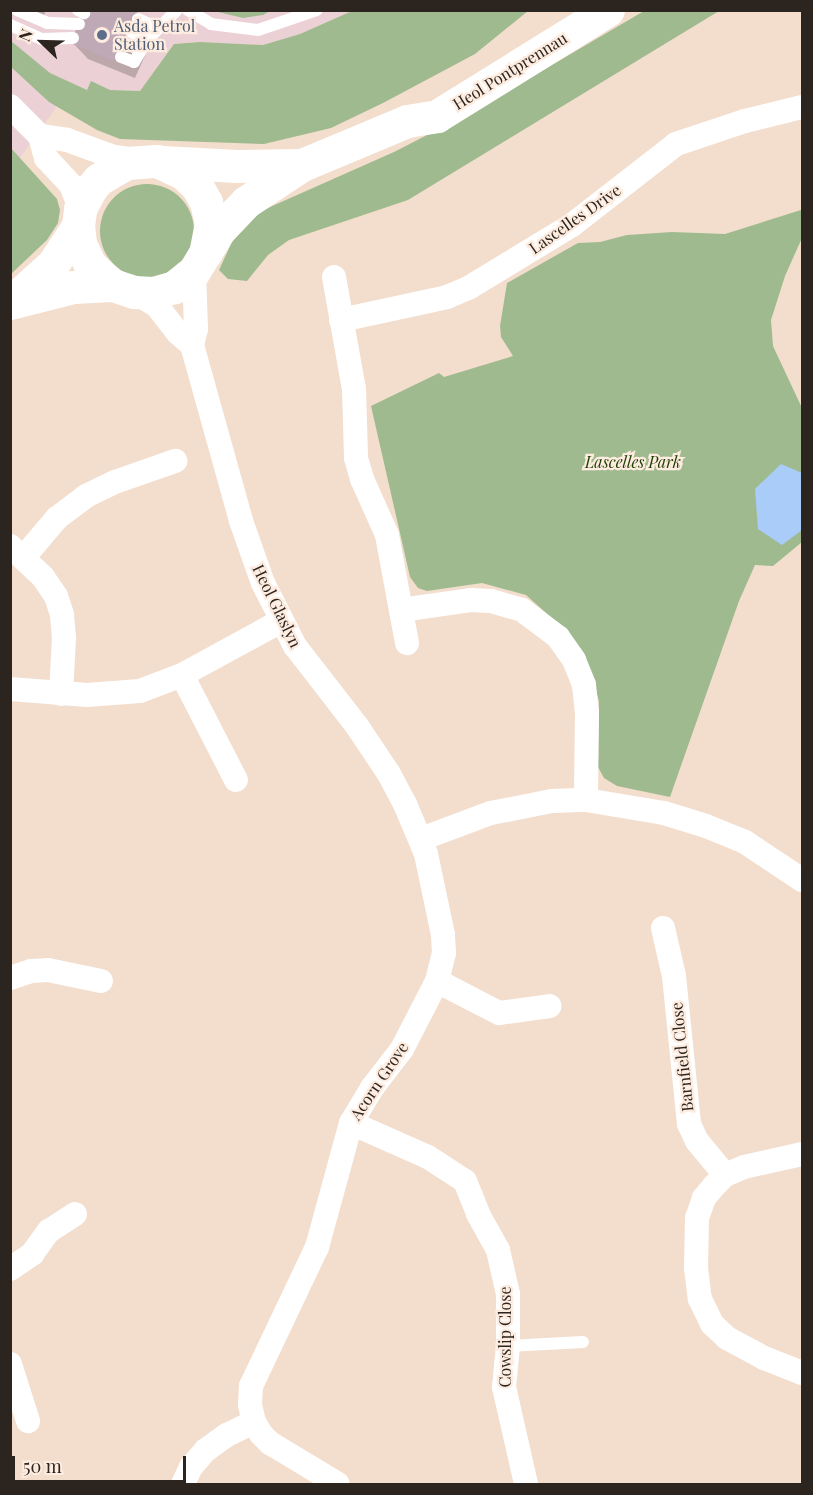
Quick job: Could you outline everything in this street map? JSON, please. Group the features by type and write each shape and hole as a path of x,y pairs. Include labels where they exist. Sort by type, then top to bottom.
{"street":[{"name":"Heol Pontprennau","path":"407,121 426,97 572,10"},
{"name":"Heol Pontprennau","path":"200,262 220,229 246,202 302,165 407,121 437,117 608,10"},
{"path":"10,106 40,136 46,158 71,185 79,217 80,244 90,265 123,289"},
{"name":"Lascelles Drive","path":"341,320 447,297 470,287 572,225 676,144 802,107"},
{"path":"10,303 73,287 153,293 174,287 200,262 211,223 206,202 197,186 183,173 151,161 114,157 67,140 40,136"},
{"name":"Heol Pontprennau","path":"151,161 237,166 302,165"},
{"path":"10,303 53,264 99,179 127,163 151,161"},
{"name":"Heol Glaslyn","path":"200,262 196,329 192,345 241,521 263,583 281,621 309,666 377,755 405,804 421,839"},
{"path":"333,277 354,389 356,458 362,479 387,535 407,643"},
{"name":"Heol Glaslyn","path":"123,289 157,306 178,333 192,345"},
{"path":"61,694 62,615 56,596 17,551 86,496 115,482 175,460"},
{"path":"402,610 470,600 491,601 522,610 558,637 574,660 584,685 587,712 586,800"},
{"path":"10,689 61,694 112,695 140,691 182,675 281,621"},
{"path":"182,675 236,780"},
{"path":"421,839 491,813 552,801 586,800 664,813 706,826 745,842 802,880"},
{"name":"Acorn Grove","path":"254,1422 250,1405 251,1386 316,1247 351,1123 372,1088 402,1049 437,981 444,953 443,935 432,877 421,839"},
{"name":"Barnfield Close","path":"663,928 674,976 689,1124 697,1141 724,1175"},
{"path":"10,978 31,971 48,970 101,981"},
{"path":"437,981 499,1013 550,1006"},
{"name":"Cowslip Close","path":"351,1123 428,1157 465,1181 478,1214 498,1250 508,1294 508,1346 504,1387 526,1485"},
{"path":"802,1154 744,1167 724,1175 704,1198 697,1218 696,1268 700,1299 712,1324 727,1338 764,1358 802,1373"},
{"path":"10,1269 32,1254 49,1231 75,1214"},
{"path":"10,1364 20,1410"},
{"path":"183,1485 191,1467 206,1450 227,1435 254,1422 270,1443 338,1485"}],"lane":[{"path":"16,10 47,23 80,16"},
{"path":"121,57 134,62 133,42 148,39 177,10"},
{"path":"188,10 210,24 258,30 314,11"},
{"path":"138,19 158,28"},
{"path":"10,25 42,39 73,38"},
{"path":"508,1346 583,1342"}],"shaded area":[{"path":"11,11 352,11 300,34 263,45 200,42 174,44 140,91 110,90 60,102 20,158 11,148"}],"green space":[{"path":"270,10 263,15 243,18 214,11"},
{"path":"352,11 528,11 475,54 383,103 331,128 264,144 120,139 97,130 49,102 11,67 11,41 50,73 87,90 91,81 110,90 140,91 174,44 200,42 263,45 300,34"},
{"path":"644,11 719,11 408,200 289,240 268,255 247,281 228,279 219,270 232,242 261,211 394,152 470,113"},
{"path":"11,148 57,199 60,210 58,223 47,240 11,274"},
{"path":"147,184 165,188 180,198 190,213 194,231 190,249 180,264 165,274 147,278 129,274 114,264 104,249 100,231 104,213 114,198 129,188"},
{"name":"Lascelles Park","path":"801,210 802,238 785,276 771,320 773,346 802,408 802,542 773,566 755,565 739,601 670,797 617,786 604,778 598,767 599,702 592,673 581,649 563,628 526,595 482,583 427,591 418,588 410,577 371,406 439,373 444,377 513,356 501,337 500,326 507,283 578,243 600,242 627,235 672,232 725,234"}],"water":[{"path":"781,464 802,473 802,530 782,545 758,529 755,489"}],"building":[{"name":"Asda Petrol Station","path":"85,10 133,10 140,14 119,63 70,43"}],"place":[{"name":"Asda Petrol Station","path":"102,35"}]}
